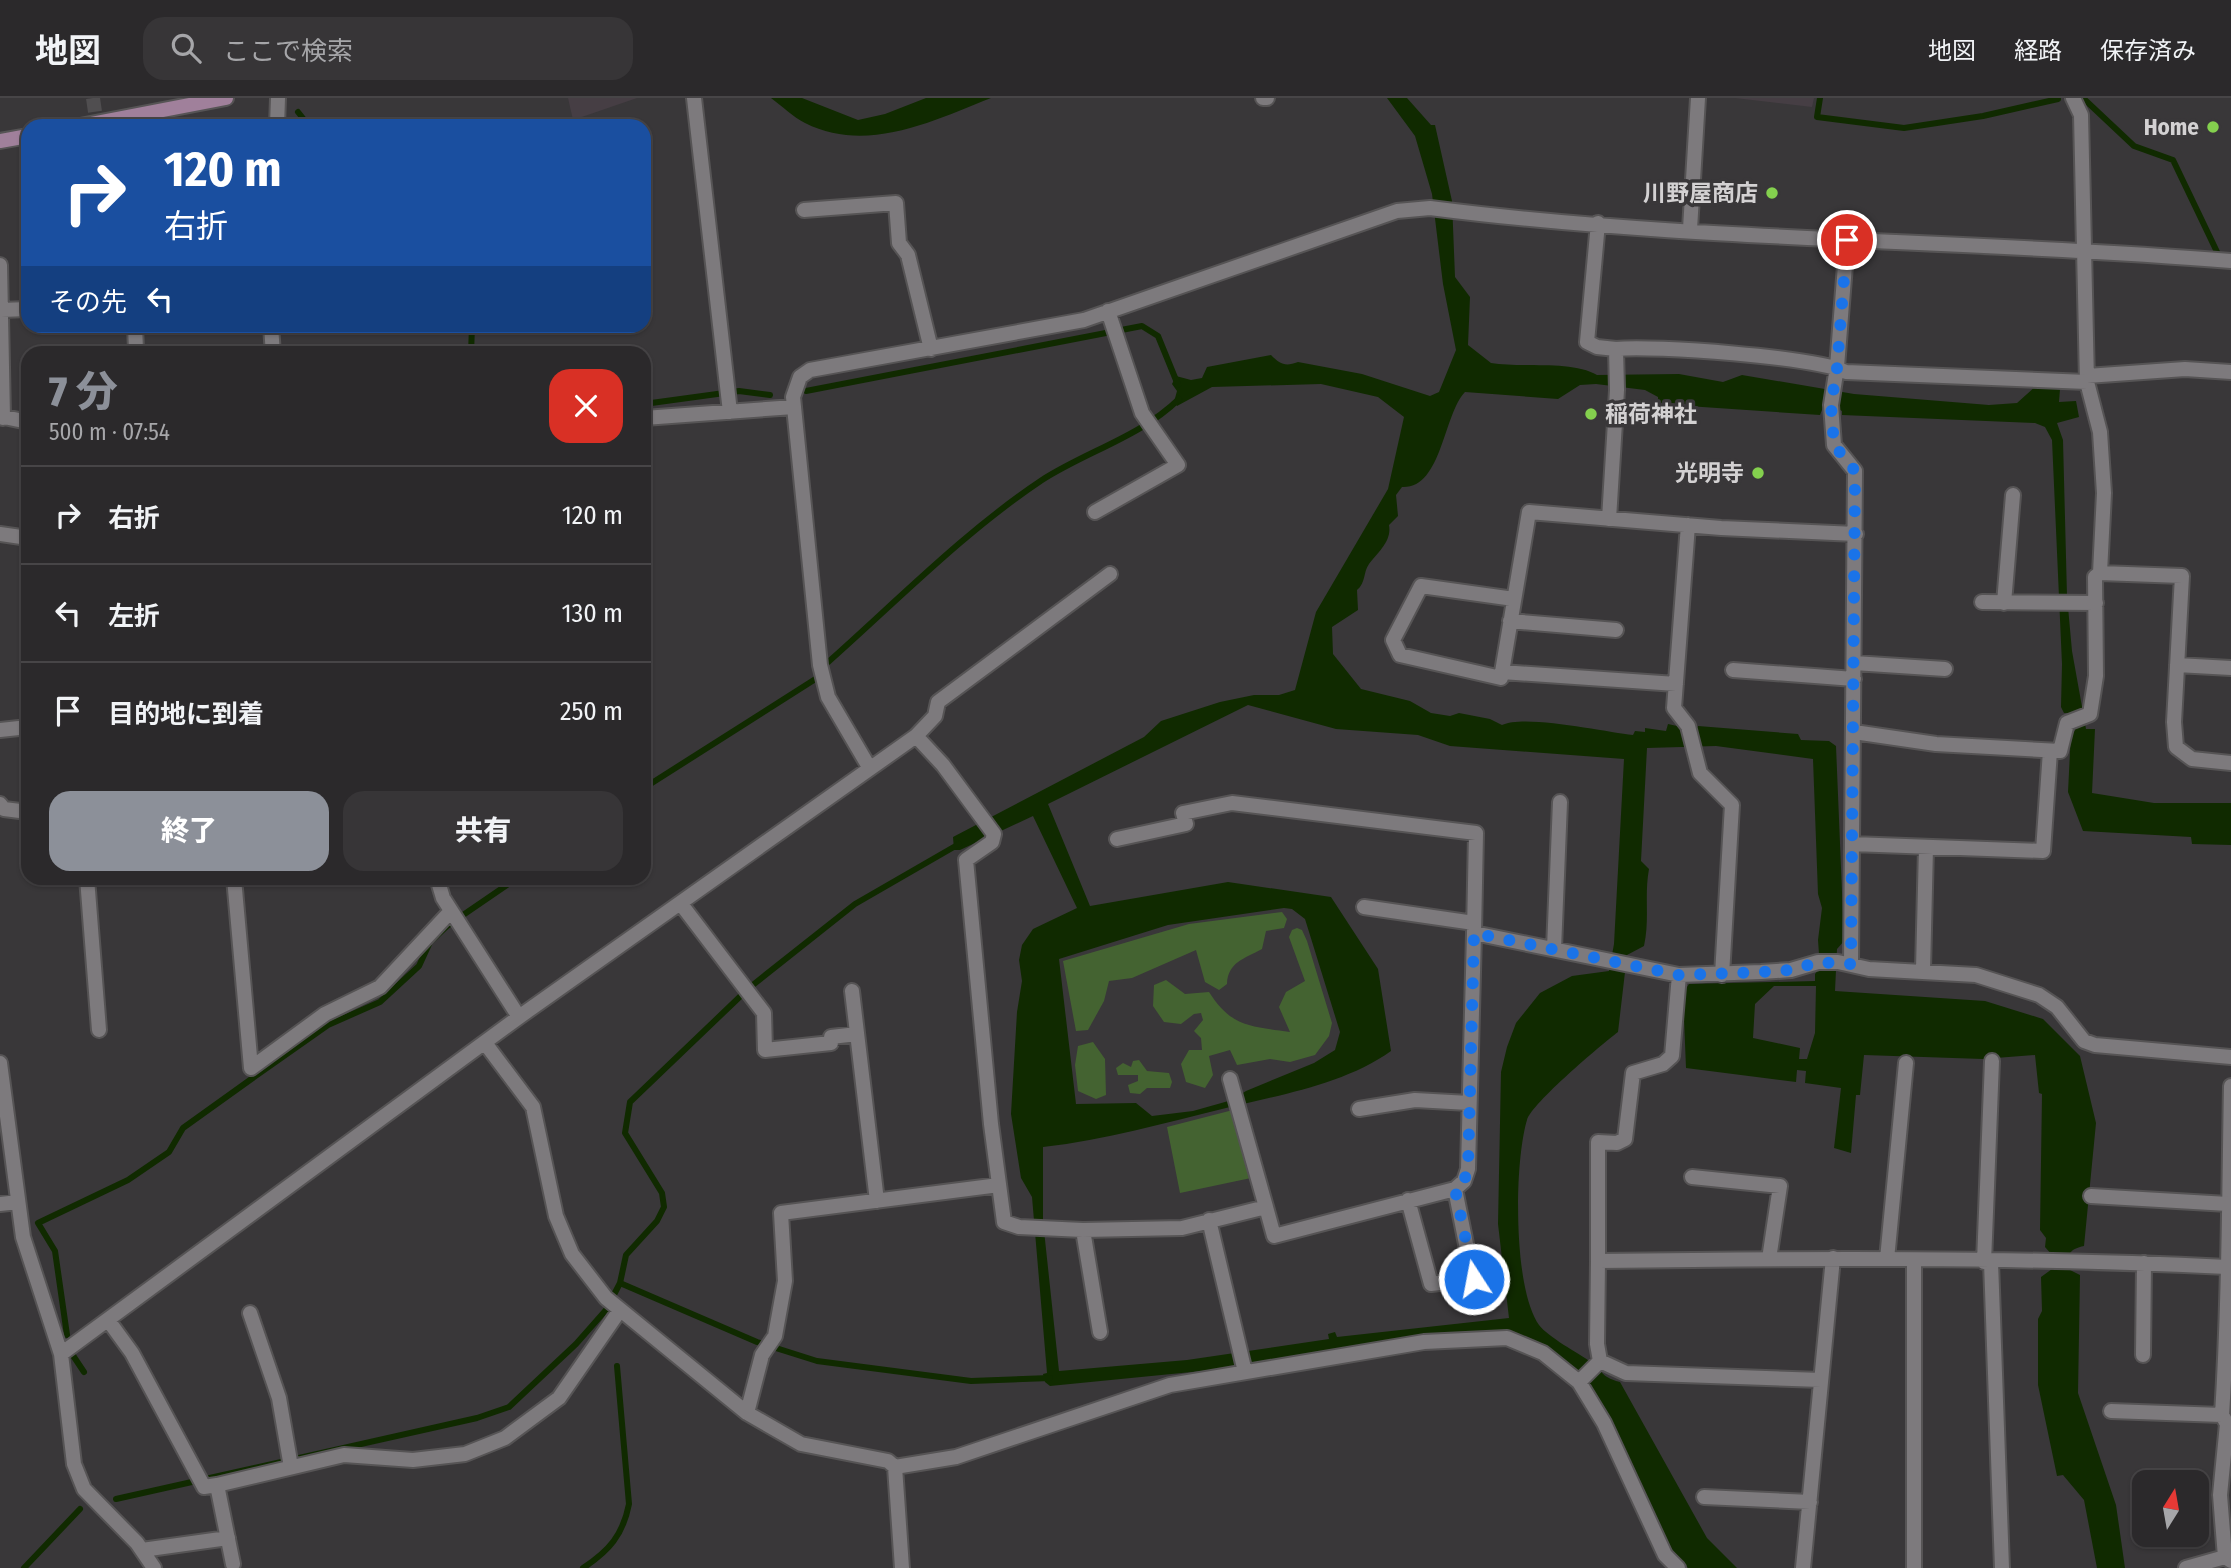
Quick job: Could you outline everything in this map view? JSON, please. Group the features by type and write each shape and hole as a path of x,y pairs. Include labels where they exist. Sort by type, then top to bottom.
{"main road":[{"path":"116,119 226,98"},
{"path":"0,141 21,137"}],"street":[{"path":"277,119 278,98"},
{"path":"694,98 729,400"},
{"path":"1690,229 1698,98"},
{"path":"1854,732 1936,744 2060,751 2065,727 2090,715 2096,676 2095,578 2100,573 2104,493 2101,444 2087,379 2081,115 2073,98"},
{"path":"804,210 896,203 899,243 908,255 931,349"},
{"path":"869,767 828,697 821,671 793,397 800,377 810,370 1084,320 1397,211 1430,208 1598,223 1847,240 2082,249 2231,261"},
{"path":"1598,223 1587,342 1597,347 1721,354 1837,368 1846,372 2087,379 2185,369 2231,372"},
{"path":"1844,963 1853,844 1855,471 1834,445 1831,405 1837,368 1847,240"},
{"path":"0,265 2,417 21,421"},
{"path":"1,310 21,309"},
{"path":"1095,512 1178,465 1149,424 1108,311"},
{"path":"1609,519 1617,390 1616,349"},
{"path":"651,417 729,400 794,407"},
{"path":"2004,603 2013,495"},
{"path":"1514,599 1421,586 1393,640 1400,655 1501,678 1529,512 1688,525 1856,534"},
{"path":"1688,525 1674,708 1689,731 1700,773 1732,805 1722,975"},
{"path":"0,534 21,537"},
{"path":"2100,573 2182,576 2174,722 2176,747 2192,759 2231,763"},
{"path":"61,1354 519,1017 916,736 935,716 938,702 1110,574"},
{"path":"1982,603 2095,603"},
{"path":"1510,621 1616,630"},
{"path":"1854,663 1945,668"},
{"path":"2177,664 2231,668"},
{"path":"1733,670 1854,680"},
{"path":"1502,672 1676,684"},
{"path":"0,730 21,728"},
{"path":"916,736 984,817 993,834 992,842 966,860 970,932 1004,1222 1040,1228 1083,1230 1182,1228 1266,1207"},
{"path":"1853,844 2043,851 2050,751"},
{"path":"1554,949 1560,802"},
{"path":"1117,839 1186,824 1183,813 1232,803 1476,833 1468,1169 1464,1181 1455,1189 1274,1236 1230,1079"},
{"path":"0,804 4,809 21,811"},
{"path":"1923,970 1926,846"},
{"path":"87,885 99,1030"},
{"path":"235,885 251,1068 325,1014 380,988 455,917"},
{"path":"439,885 443,898 519,1017"},
{"path":"681,904 764,1013 765,1050 831,1043 831,1037 857,1034"},
{"path":"1364,907 1474,928 1554,949 1679,975 1791,970 1818,962 1844,963 1869,969 1923,970 1997,980 2039,995 2057,1007 2084,1041 2095,1045 2231,1057"},
{"path":"1600,1362 1597,1344 1598,1143 1617,1143 1625,1139 1633,1073 1663,1064 1672,1056 1679,975"},
{"path":"852,991 877,1201"},
{"path":"485,1044 533,1107 556,1216 572,1254 613,1304 747,1413 801,1444 888,1461 895,1467 902,1568"},
{"path":"1992,1060 1988,1262 2001,1568"},
{"path":"0,1063 10,1203 61,1354 74,1464 85,1489 142,1550 155,1568"},
{"path":"1887,1259 1906,1063"},
{"path":"2186,1568 2228,1559 2220,1495 2227,1421 2231,1086"},
{"path":"1359,1109 1415,1100 1469,1102"},
{"path":"1692,1177 1780,1186 1769,1259"},
{"path":"747,1413 762,1355 769,1345 785,1281 781,1213 999,1185"},
{"path":"1408,1200 1431,1284 1474,1279 1455,1189"},
{"path":"2091,1196 2228,1204"},
{"path":"1209,1220 1244,1368"},
{"path":"1083,1230 1100,1332"},
{"path":"1598,1261 1833,1258 1988,1262 2051,1259 2227,1267"},
{"path":"1803,1568 1833,1258"},
{"path":"1914,1260 1914,1568"},
{"path":"2143,1355 2144,1263"},
{"path":"206,1480 290,1462 344,1455 413,1460 465,1454 505,1438 559,1398 613,1304"},
{"path":"250,1313 279,1398 290,1462"},
{"path":"108,1320 132,1353 155,1400 206,1480 228,1538 233,1564"},
{"path":"895,1467 956,1457 1170,1385 1244,1368 1424,1342 1507,1338 1543,1353 1581,1381 1604,1423 1665,1555 1678,1568"},
{"path":"1600,1362 1626,1373 1821,1380"},
{"path":"1581,1381 1600,1362"},
{"path":"2111,1411 2227,1421"},
{"path":"1704,1497 1810,1502"},
{"path":"142,1550 228,1538"}],"shaded area":[{"path":"568,98 637,98 576,119 573,119"},
{"path":"771,98 802,98 858,120 885,114 926,98 991,98 900,131 852,135 828,132 805,123"},
{"path":"1387,98 1407,98 1431,125 1435,125 1452,201 1455,277 1470,297 1468,345 1491,363 1560,366 1586,370 1597,375 1679,374 1723,382 1742,375 1854,394 1989,405 2017,403 2036,386 2060,389 2059,402 2076,401 2079,417 2057,423 2063,440 2067,596 2072,651 2086,729 2095,729 2092,793 2154,803 2231,803 2231,845 2192,844 2191,837 2083,831 2068,792 2071,732 2075,731 2071,713 2064,713 2061,707 2062,664 2052,440 2045,427 2035,423 1842,415 1842,411 1825,402 1820,415 1658,404 1658,397 1645,390 1596,384 1580,385 1558,399 1465,392 1451,417 1434,464 1426,476 1415,484 1402,487 1396,495 1398,516 1389,525 1386,541 1369,564 1357,590 1358,610 1332,627 1333,654 1361,689 1410,701 1431,713 1450,716 1459,713 1490,719 1502,725 1513,722 1546,723 1633,735 1635,731 1645,732 1645,728 1666,731 1668,724 1677,726 1686,733 1694,733 1698,726 1798,734 1801,740 1829,741 1836,746 1844,941 1837,949 1835,991 1985,1001 2043,1019 2080,1056 2096,1123 2084,1246 2070,1253 2066,1268 2080,1275 2078,1393 2116,1505 2125,1568 2097,1568 2084,1500 2063,1475 2057,1476 2038,1385 2041,1277 2052,1269 2052,1255 2045,1247 2046,1238 2040,1230 2042,1094 2039,1093 2035,1055 1983,1059 1864,1055 1860,1095 1856,1095 1851,1153 1834,1148 1841,1088 1805,1083 1806,1071 1797,1070 1796,1082 1686,1068 1683,993 1689,984 1815,981 1815,974 1820,968 1818,940 1822,908 1818,894 1813,759 1716,746 1647,748 1641,861 1649,869 1646,936 1644,946 1627,955 1618,1032 1568,1074 1532,1112 1527,1120 1520,1165 1520,1256 1530,1308 1539,1325 1605,1375 1620,1382 1707,1538 1737,1568 1688,1568 1673,1551 1646,1507 1591,1387 1577,1374 1514,1335 1415,1339 1222,1369 1050,1386 1045,1382 1043,1374 1047,1373 1032,1197 1021,1178 1011,1114 1017,1012 1022,981 1019,960 1022,945 1033,929 1077,908 1033,816 960,850 954,850 953,837 1144,737 1161,721 1220,702 1254,695 1279,695 1295,690 1316,612 1388,489 1404,417 1378,397 1321,384 1212,387 1177,406 1174,402 1177,391 1172,384 1176,376 1191,380 1202,378 1207,367 1271,355 1283,364 1298,362 1362,374 1430,396 1439,392 1456,350 1443,284 1432,194 1415,136","holes":["1248,705 1336,729 1418,735 1450,746 1624,759 1614,944 1609,971 1572,976 1540,993 1516,1023 1501,1072 1498,1224 1509,1318 1337,1337 1335,1332 1328,1334 1329,1339 1187,1360 1059,1371 1043,1221 1043,1147 1135,1130 1312,1087 1353,1072 1391,1051 1378,969 1331,897 1228,882 1090,906 1048,804","1292,909 1305,919 1340,1032 1335,1050 1314,1063 1246,1091 1232,1100 1193,1111 1152,1116 1136,1103 1076,1104 1059,959 1168,925","1774,986 1816,986 1815,1033 1807,1059 1799,1059 1800,1048 1753,1038 1755,1004"]},
{"path":"1735,98 1814,98 1812,107"},
{"path":"1282,912 1287,919 1284,928 1266,931 1262,949 1234,966 1227,984 1219,990 1205,982 1196,950 1132,978 1109,981 1104,1001 1088,1030 1076,1031 1063,961 1189,924"},
{"path":"1292,930 1302,930 1307,941 1332,1023 1329,1036 1315,1055 1290,1062 1270,1059 1237,1065 1230,1050 1209,1056 1213,1075 1205,1088 1186,1082 1181,1064 1189,1050 1202,1050 1201,1038 1194,1031 1203,1020 1201,1013 1194,1014 1181,1024 1164,1022 1153,1006 1154,985 1166,980 1185,994 1209,992 1217,1004 1234,1019 1253,1026 1290,1032 1279,1007 1286,992 1305,981 1289,937"},
{"path":"1093,1042 1105,1059 1106,1095 1096,1099 1078,1091 1075,1065 1078,1046"},
{"path":"1139,1060 1147,1071 1169,1073 1172,1082 1170,1088 1147,1088 1140,1094 1130,1093 1128,1085 1138,1081 1138,1075 1118,1075 1116,1068 1123,1063 1131,1067 1133,1061"},
{"path":"1233,1110 1251,1178 1180,1193 1167,1127"}],"waterway":[{"path":"1820,98 1817,117 1904,128 1983,116 2058,99"},
{"path":"2083,98 2134,146 2173,160 2219,256"},
{"path":"298,112 304,119"},
{"path":"806,391 1142,326 1158,336 1178,385"},
{"path":"471,346 472,333"},
{"path":"651,403 739,391 770,395"},
{"path":"651,784 817,678 826,664 931,568 1013,500 1059,470 1147,424 1179,399"},
{"path":"116,1499 477,1418 509,1407 576,1344 606,1310 620,1283 626,1255 657,1221 664,1207 662,1193 625,1133 630,1102 749,988 855,904 959,844"},
{"path":"67,1335 55,1251 38,1223 128,1180 169,1152 183,1128 250,1080 328,1025 380,1002 419,966 430,942 447,926 507,885"},
{"path":"620,1283 757,1342 817,1361 971,1381 1050,1378"},
{"path":"72,1354 84,1372"},
{"path":"583,1568 614,1541 623,1525 629,1504 617,1366"},
{"path":"24,1568 80,1509"}],"tunnel":[{"path":"93,98 96,119"}],"place":[{"name":"Home","path":"2213,127"},
{"name":"川野屋商店","path":"1772,193"},
{"name":"稲荷神社","path":"1591,414"},
{"name":"光明寺","path":"1758,473"}],"route":[{"path":"1474,1279 1455,1189 1464,1181 1468,1169 1474,933 1679,975 1791,970 1818,962 1851,964 1855,471 1834,445 1831,405 1837,368 1847,240"}]}
